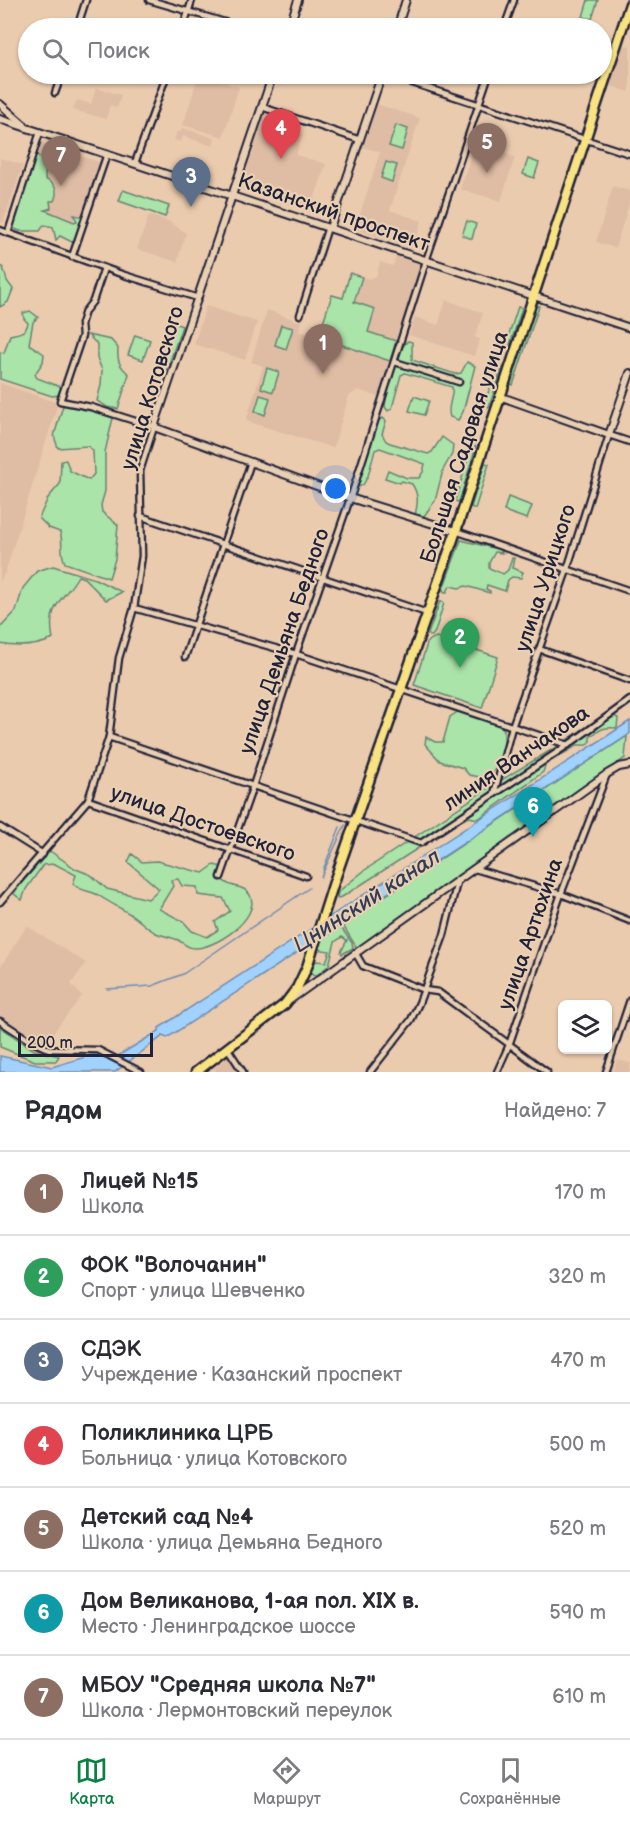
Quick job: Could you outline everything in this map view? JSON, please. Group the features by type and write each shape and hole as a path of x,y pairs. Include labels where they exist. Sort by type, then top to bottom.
{"highway":[{"name":"Большая Садовая улица","path":"612,58 630,4"},
{"name":"Большая Садовая улица","path":"196,1072 285,1004 303,977 456,531 604,84"}],"street":[{"path":"80,18 86,0"},
{"path":"149,0 209,18"},
{"path":"186,18 192,0"},
{"path":"292,18 298,0"},
{"path":"400,18 406,0"},
{"path":"508,18 514,0"},
{"path":"55,93 58,84"},
{"path":"135,163 163,84"},
{"name":"улица Котовского","path":"0,902 88,800 109,737 119,658 134,608 142,556 140,471 270,84"},
{"path":"300,315 380,84"},
{"path":"415,84 630,154"},
{"name":"улица Демьяна Бедного","path":"221,877 350,498 486,84"},
{"name":"Казанский проспект","path":"0,104 27,127"},
{"path":"262,107 360,140"},
{"name":"Казанский проспект","path":"0,118 630,328"},
{"path":"8,233 40,132"},
{"path":"72,257 107,154"},
{"path":"0,230 104,268 198,298"},
{"path":"104,268 93,301 85,311 81,324 82,336 60,401 91,407 154,426 350,498 456,531 630,591"},
{"path":"395,362 459,382"},
{"name":"улица Урицкого","path":"494,794 512,727 567,570 630,373"},
{"path":"499,396 630,442"},
{"path":"185,657 251,462"},
{"path":"140,516 427,613"},
{"path":"134,608 296,654 568,745"},
{"path":"539,650 630,681"},
{"name":"линия Ванчакова","path":"355,820 420,843 568,745 630,700"},
{"path":"109,737 355,820"},
{"path":"285,1004 607,774 619,767 630,765"},
{"name":"улица Артюхина","path":"497,1072 509,1045 561,894 607,774"},
{"name":"улица Достоевского","path":"88,800 306,876"},
{"path":"0,827 43,854"},
{"path":"475,869 561,894 630,921"},
{"path":"370,1072 411,1020 444,935 457,882"},
{"path":"356,954 363,966 424,990 438,992 547,1072"},
{"path":"303,977 312,984"},
{"path":"606,1072 630,1000"},
{"path":"0,1021 32,1042 49,1049 98,1050 141,1072"},
{"path":"228,1049 243,1072"}],"shaded area":[{"path":"622,44 630,46 630,92 608,85 612,84 612,73"},
{"path":"196,84 230,84 239,87 223,137 183,125"},
{"path":"96,88 121,95 117,108 110,105 106,119 73,110 77,100 91,104"},
{"path":"373,103 420,118 390,210 422,221 413,248 355,229 380,152 360,146"},
{"path":"266,111 289,119 286,129 302,134 296,155 326,164 310,212 241,188"},
{"path":"182,128 215,138 213,146 183,136 181,142 174,140 177,131 181,132"},
{"path":"41,143 102,163 79,229 20,209"},
{"path":"475,144 515,157 501,201 460,189"},
{"path":"0,158 23,165 3,223 0,222"},
{"path":"613,186 630,191 630,201 615,248 596,242"},
{"path":"149,215 170,222 186,233 177,262 137,249"},
{"path":"397,254 422,262 396,341 368,332 354,302 362,277 371,279 376,277 380,262 393,266"},
{"path":"446,300 483,313 475,337 470,336 480,339 474,356 409,335 415,317 438,325"},
{"path":"206,306 257,322 245,360 194,344"},
{"path":"267,310 301,322 299,331 390,361 378,397 358,390 349,396 333,448 246,421 263,366 251,362"},
{"path":"0,383 58,403 6,570 0,582"},
{"path":"27,926 86,963 71,984 82,996 45,1043 19,1030 0,1016 0,967"},
{"path":"228,1057 238,1072 217,1072 214,1068"},
{"path":"617,1060 630,1063 630,1072 613,1072"}],"green space":[{"path":"588,0 598,0 592,18 583,17"},
{"path":"396,125 408,129 402,150 389,146"},
{"path":"36,155 46,161 45,179 54,185 56,191 54,201 50,201 51,208 45,210 74,222 77,221 74,215 85,217 77,242 60,236 56,240 53,227 44,225 40,231 20,231 12,228"},
{"path":"528,159 539,163 534,178 523,174"},
{"path":"386,162 397,165 392,182 381,178"},
{"path":"123,190 169,206 165,217 119,201"},
{"path":"467,221 476,224 472,239 462,235"},
{"path":"0,266 3,267 7,281 13,289 8,302 0,307"},
{"path":"350,273 362,277 354,302 375,309 368,332 396,341 390,361 318,337 332,295 343,298"},
{"path":"535,305 539,306 513,385 510,384"},
{"path":"518,307 522,308 509,348 505,346"},
{"path":"30,311 38,317 33,322 29,344 44,354 43,362 35,374 37,378 61,387 62,391 59,395 52,396 0,379 0,352 4,353 10,335 26,329 28,323 23,313"},
{"path":"174,323 182,326 167,370 159,367"},
{"path":"281,325 293,328 286,349 275,345"},
{"path":"88,335 111,340 118,348 118,359 121,365 129,374 118,409 107,407 97,401 102,370 97,358 97,344"},
{"path":"135,335 150,340 143,360 128,355"},
{"path":"408,341 412,342 412,360 455,374 461,373 467,362 475,366 463,412 458,420 450,417 449,413 452,387 405,373 401,375 392,408 388,411 385,407 400,352"},
{"path":"497,366 502,368 489,407 484,405"},
{"path":"267,368 279,372 273,392 261,388"},
{"path":"260,395 270,398 265,415 255,411"},
{"path":"414,396 429,401 424,415 409,411"},
{"path":"64,402 113,418 105,452 105,491 101,505 102,512 118,525 115,559 109,578 65,563 60,532 49,528 39,518 48,498 60,484 61,461 66,460 70,471 89,480 94,474 93,451 88,446 58,448 54,436"},
{"path":"383,418 386,421 382,434 390,443 428,454 432,452 442,437 453,445 452,454 443,470 435,501 424,516 415,515 417,499 412,484 385,478 388,470 407,478 419,478 425,464 380,448 375,450 368,476 363,485 358,487 357,483 379,420"},
{"path":"472,445 476,447 459,502 455,501"},
{"path":"485,463 489,464 475,509 471,507"},
{"path":"508,497 532,506 527,519 504,511"},
{"path":"461,540 501,550 502,553 495,552 489,568 503,574 508,570 514,558 512,568 523,572 521,578 512,577 508,580 505,591 487,585 486,589 490,593 466,586 459,588 450,586 447,592 444,592 443,589"},
{"path":"53,566 95,579 122,592 106,600 84,578 78,576 54,610 51,627 53,639 27,646 0,644 0,626 16,611 23,588 37,571"},
{"path":"440,601 444,603 435,632 430,636 428,634"},
{"path":"436,637 498,657 482,708 414,685 428,641"},
{"path":"459,711 498,723 504,730 504,746 500,761 491,775 480,777 469,775 463,768 440,761 425,744 426,737 435,742 443,742 450,717"},
{"path":"607,713 618,718 617,728 600,730 590,737 587,745 578,745 546,764 543,772 478,819 469,817 462,820 337,898 338,892 365,870"},
{"path":"627,736 625,758 358,950 342,924"},
{"path":"50,851 76,869 91,875 107,889 148,899 159,889 128,862 132,854 142,862 157,861 203,873 214,865 222,867 219,878 246,890 252,904 243,922 234,931 212,944 194,948 156,933 98,895 76,887 73,884 76,875 55,864 43,865 26,889 22,900 14,894","holes":["178,879 182,886 197,887 198,895 223,898 230,911 215,922 218,930 207,937 192,931 183,921 159,909 173,886 171,880"]},
{"path":"340,926 353,948 342,954 347,940 342,937 335,942 329,965 317,975 312,974 310,971 316,961 326,962 330,951 315,949 319,941"},
{"path":"0,1027 34,1050 59,1056 56,1061 35,1061 0,1047"}],"water":[{"name":"Цнинский канал","path":"630,721 630,733 627,736 167,1038 163,1036 115,1072 0,1072 0,1056 52,1067 95,1054 109,1059 116,1057"}],"waterway":[{"path":"321,877 345,825"},
{"path":"323,870 340,827"},
{"path":"107,989 152,986 183,974 309,888"}],"place":[{"name":"Поликлиника ЦРБ","path":"281,159"},
{"name":"Детский сад №4","path":"487,173"},
{"name":"МБОУ \"Средняя школа №7\"","path":"61,186"},
{"name":"СДЭК","path":"191,207"},
{"name":"Лицей №15","path":"323,374"},
{"name":"ФОК \"Волочанин\"","path":"460,668"},
{"name":"Дом Великанова, 1-ая пол. XIX в.","path":"533,837"}]}
